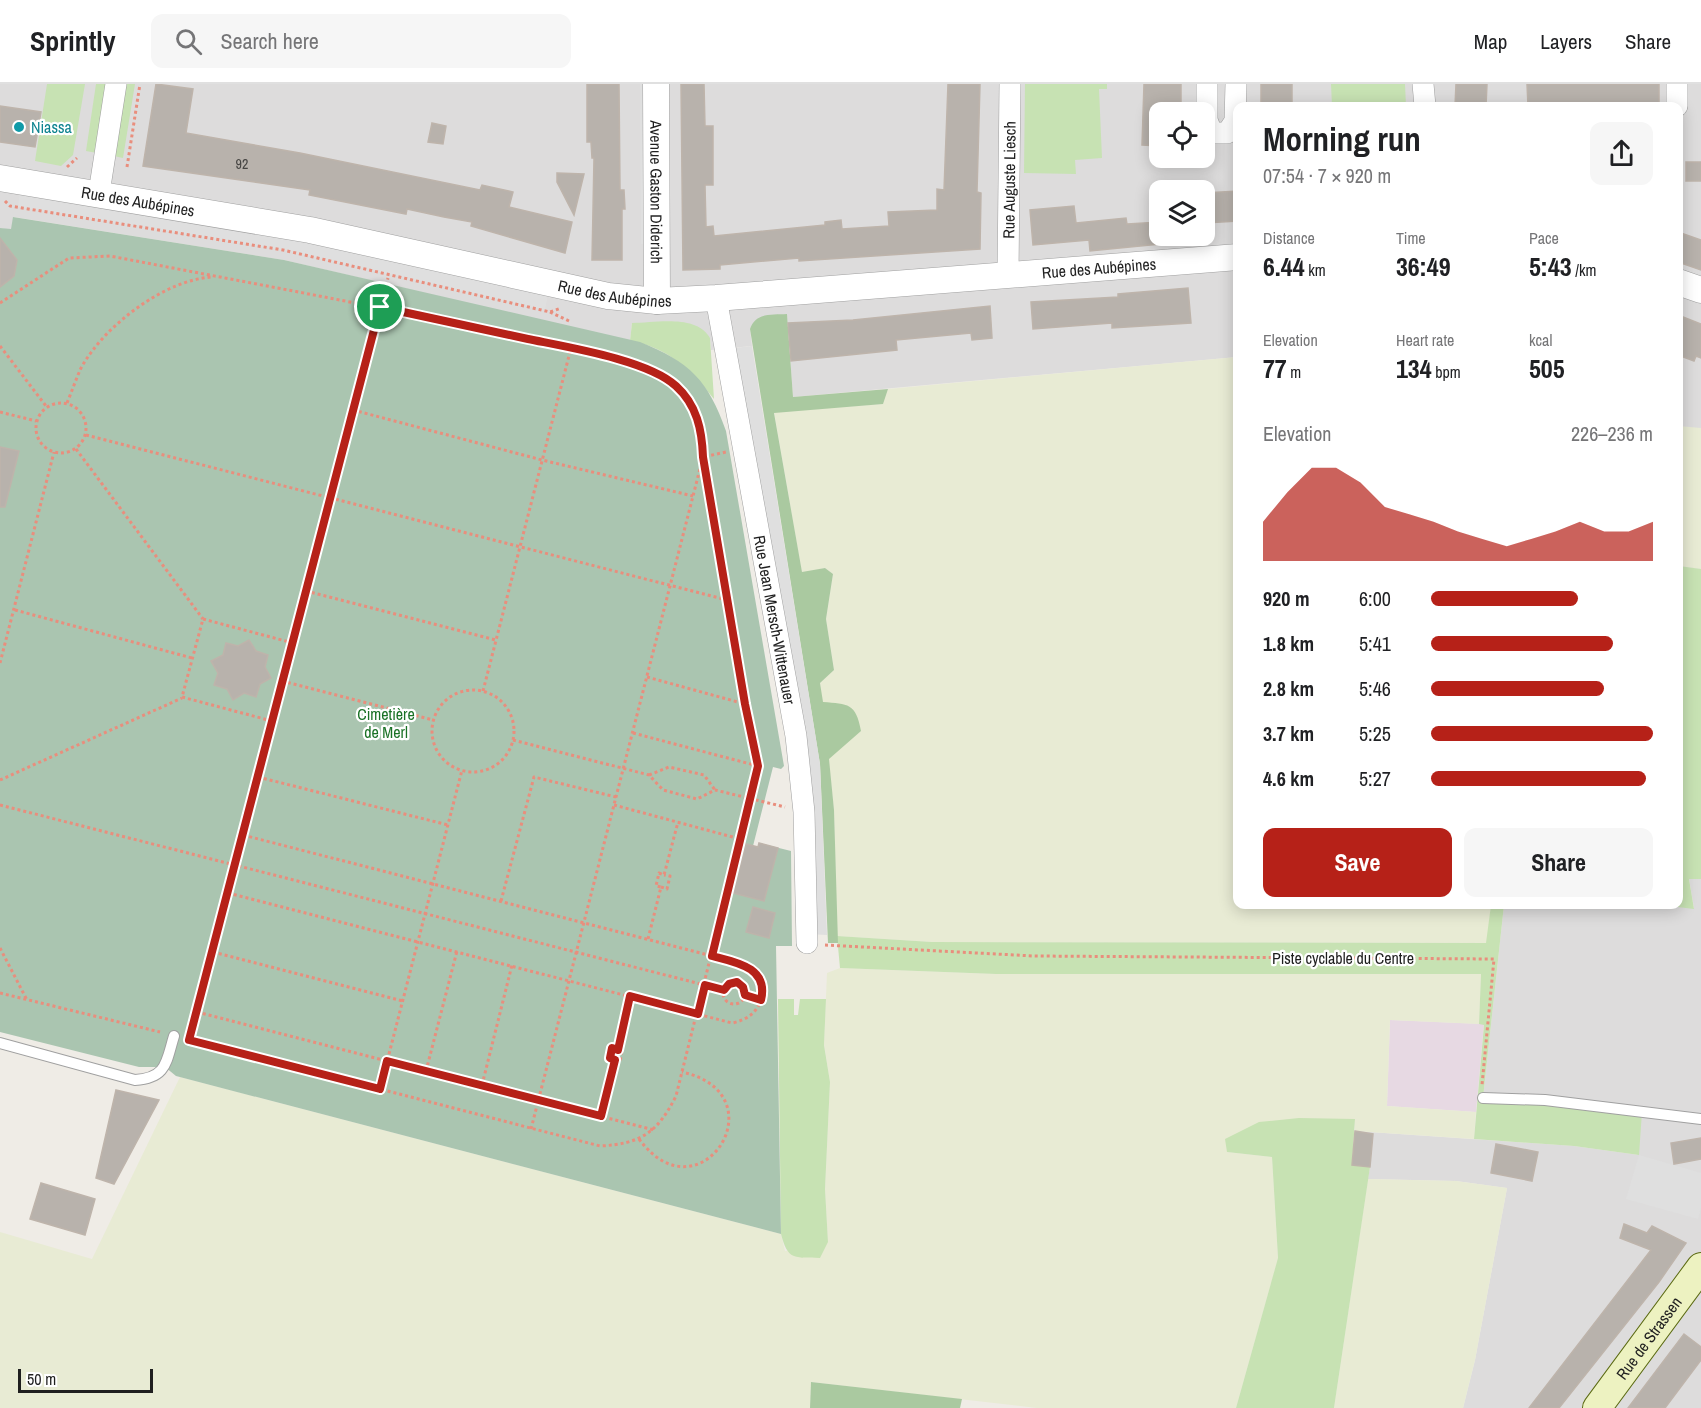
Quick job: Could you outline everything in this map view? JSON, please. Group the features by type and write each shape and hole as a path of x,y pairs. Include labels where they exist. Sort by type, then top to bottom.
{"main road":[{"name":"Rue de Strassen","path":"1596,1408 1701,1267"}],"street":[{"path":"99,194 116,84"},
{"name":"Avenue Gaston Diderich","path":"656,84 657,301"},
{"name":"Rue Auguste Liesch","path":"1008,274 1010,84"},
{"path":"1207,84 1207,120 1212,133 1227,133 1233,124"},
{"path":"1236,84 1236,102"},
{"path":"1423,84 1425,102"},
{"path":"1677,84 1677,102"},
{"name":"Rue des Aubépines","path":"0,178 310,230 556,286 629,299 657,301 1233,257"},
{"path":"1683,284 1701,290"},
{"name":"Rue Jean Mersch-Wittenauer","path":"716,298 796,736 804,812 807,943"}],"lane":[{"path":"0,1043 135,1080 151,1079 165,1067 174,1036"},
{"path":"1483,1098 1545,1100 1701,1119"}],"path":[{"path":"127,167 140,84"},
{"path":"0,195 10,206 304,255 550,312 569,321"},
{"path":"0,303 69,258 110,256 380,307 615,358 676,385 690,403 702,428 703,457 745,704 758,766 676,1096 666,1116 654,1130 639,1139 619,1145 600,1146 0,993"},
{"path":"67,403 81,368 101,340 134,310 171,288 199,278 217,277"},
{"path":"189,1040 388,278"},
{"path":"550,312 569,305"},
{"path":"0,346 46,406"},
{"path":"483,691 571,348"},
{"path":"67,403 75,406 85,419 86,435 76,449 62,453 54,452 41,444 35,429 36,421 46,406 67,403"},
{"path":"353,410 542,460 693,496"},
{"path":"0,412 36,421"},
{"path":"86,435 727,600"},
{"path":"76,449 203,619 293,643"},
{"path":"703,457 734,451"},
{"path":"0,663 54,452"},
{"path":"531,1129 703,457"},
{"path":"306,591 496,640"},
{"path":"14,609 192,658"},
{"path":"182,697 203,619"},
{"path":"647,677 745,704"},
{"path":"282,681 433,720"},
{"path":"464,691 483,691 495,695 511,715 513,740 508,753 493,766 475,772 462,770 441,756 434,745 433,720 447,699 464,691"},
{"path":"0,780 182,697 272,721"},
{"path":"633,733 758,766"},
{"path":"513,740 649,775 663,790 697,799 715,790"},
{"path":"649,775 669,767 704,775 715,790 804,812"},
{"path":"380,1089 462,770"},
{"path":"258,777 448,825"},
{"path":"501,901 534,777 616,797"},
{"path":"0,805 724,990"},
{"path":"614,805 740,838"},
{"path":"664,875 678,822"},
{"path":"228,892 732,1023 743,1021 753,1014 761,1000 761,983 756,973 747,966 243,835"},
{"path":"659,873 670,876 667,889 661,887 656,886 659,873"},
{"path":"648,939 661,887"},
{"name":"Piste cyclable du Centre","path":"833,946 1034,956 1494,959 1482,1087 1483,1098"},
{"path":"0,948 28,1000"},
{"path":"426,1071 457,951"},
{"path":"212,952 403,1001"},
{"path":"482,1085 512,965"},
{"path":"737,982 743,987 745,995 740,1002 732,1003 725,999 724,990 729,984 737,982"},
{"path":"745,995 761,1000"},
{"path":"601,1116 615,1060 610,1058 612,1048 618,1050 630,996"},
{"path":"197,1012 654,1130"},
{"path":"639,1139 651,1155 669,1166 689,1167 708,1160 722,1145 730,1126 728,1106 718,1088 702,1076 682,1072"}],"shaded area":[{"path":"0,84 1701,84 1701,569 1683,567 1683,102 1233,102 1233,357 793,397 787,315 750,329 752,346 711,350 710,338 632,323 630,341 284,260 14,217 11,230 0,228"},
{"path":"640,84 645,84 647,244 641,244"},
{"path":"20,192 286,235 548,294 545,310 283,250 18,207"},
{"path":"752,346 820,764 827,935 807,934 804,812 725,349"},
{"path":"1689,879 1701,879 1701,1408 1463,1408 1475,1360 1507,1188 1456,1181 1368,1179 1370,1167 1352,1165 1355,1131 1574,1146 1639,1155 1483,1098 1504,909 1694,908"},
{"path":"1390,1020 1484,1024 1476,1112 1387,1106"},
{"path":"1639,1155 1701,1173 1701,1208 1698,1219 1626,1199"}],"green space":[{"path":"47,84 85,84 73,155 61,166 35,161"},
{"path":"96,84 108,84 97,153 86,151"},
{"path":"125,84 135,84 123,158 114,156"},
{"path":"1025,84 1107,84 1107,89 1099,89 1102,158 1075,160 1076,174 1024,173"},
{"path":"1331,84 1405,84 1406,102 1332,102"},
{"name":"Cimetière de Merl","path":"13,217 284,260 640,342 672,357 695,375 704,386 712,398 726,431 784,766 781,769 773,767 753,846 758,847 759,843 791,851 792,946 776,946 781,1234 176,1076 165,1067 139,1067 0,1032 0,228 11,229"},
{"path":"787,314 793,397 888,389 883,404 774,413 802,572 825,568 833,574 826,619 834,670 820,683 823,702 839,703 853,710 861,731 829,759 834,810 838,943 828,943 820,764 750,329 760,317"},
{"path":"675,322 704,330 710,338 714,399 678,361 656,349 630,341 632,323"},
{"path":"1233,357 1233,909 1491,909 1487,943 932,942 837,936 834,810 820,683 834,669 826,619 833,574 825,568 802,573 774,412 882,404 888,389"},
{"path":"1683,426 1701,428 1701,569 1683,567"},
{"path":"1683,567 1701,569 1701,879 1689,879 1694,909 1683,908"},
{"path":"1490,909 1504,909 1483,1098 1642,1112 1639,1155 1574,1146 1474,1139 1484,1025 1479,1024 1481,974 996,974 840,968 837,936 932,942 1486,943"},
{"path":"840,968 996,974 1481,974 1479,1024 1390,1020 1387,1106 1476,1112 1474,1139 1355,1131 1355,1120 1227,1152 1272,1157 1278,1259 1236,1408 1037,1408 811,1382 810,1408 0,1408 0,1232 92,1259 180,1077 781,1234 785,1251 828,1242 825,1189 830,1082 824,1044 827,973"},
{"path":"778,999 794,999 794,1015 798,1015 800,999 826,999 824,1045 830,1082 825,1189 828,1242 820,1258 793,1256 786,1249 781,1234"},
{"path":"1299,1118 1355,1119 1352,1165 1370,1167 1334,1408 1236,1408 1278,1258 1272,1157 1227,1152 1225,1139 1259,1122"},
{"path":"1368,1179 1456,1181 1507,1188 1475,1360 1463,1408 1334,1408"},
{"path":"811,1382 962,1399 960,1408 810,1408"}],"building":[{"path":"156,84 193,89 186,133 300,153 480,190 482,185 513,192 509,207 572,222 565,253 471,226 472,222 407,209 406,214 309,195 310,190 143,166"},
{"path":"587,84 619,84 620,190 624,190 625,209 622,209 622,260 592,260 594,158 592,158 591,142 587,142"},
{"path":"681,84 704,84 705,126 713,126 713,185 705,185 706,227 713,226 714,236 825,225 825,222 841,220 842,229 889,226 888,212 937,210 937,189 944,190 948,84 980,84 977,192 981,193 980,249 799,261 799,258 720,265 720,269 683,270"},
{"path":"1144,84 1181,84 1181,102 1149,102 1149,145 1142,145"},
{"path":"1261,84 1292,84 1292,102 1261,102"},
{"path":"1456,84 1487,84 1486,102 1455,102"},
{"path":"1527,84 1659,84 1659,102 1528,102"},
{"name":"Niassa","path":"0,106 41,112 35,147 0,142"},
{"path":"432,123 446,126 443,144 428,142"},
{"path":"1686,162 1701,162 1701,181 1686,181"},
{"path":"557,173 584,174 574,215 557,182"},
{"path":"1233,191 1233,221 1215,222 1215,192"},
{"path":"1074,206 1076,223 1126,218 1127,224 1149,223 1149,245 1090,251 1089,240 1033,245 1030,210"},
{"path":"1683,234 1701,240 1701,270 1683,264"},
{"path":"0,238 17,260 14,276 0,287"},
{"path":"1188,288 1191,323 1112,328 1112,323 1033,329 1031,302 1118,297 1118,294"},
{"path":"990,306 992,338 972,340 971,333 896,340 897,350 791,361 788,323 853,320"},
{"path":"1683,317 1701,324 1701,358 1696,356 1694,361 1683,357"},
{"path":"0,447 19,451 5,507 0,507"},
{"path":"249,640 256,651 268,655 265,667 271,678 260,684 256,697 244,693 233,700 227,689 214,685 218,673 211,661 223,655 226,643 238,646"},
{"path":"759,843 778,848 764,901 733,893 746,844 758,847"},
{"path":"753,907 775,913 769,938 746,932"},
{"path":"116,1090 159,1100 114,1184 96,1178"},
{"path":"1355,1131 1373,1134 1370,1167 1352,1165"},
{"path":"1701,1138 1701,1159 1674,1164 1671,1143"},
{"path":"1496,1144 1538,1152 1532,1181 1491,1173"},
{"path":"41,1183 95,1199 85,1235 30,1219"},
{"path":"1624,1224 1647,1233 1652,1226 1686,1243 1659,1282 1559,1408 1529,1408 1651,1250 1620,1238"},
{"path":"1684,1334 1701,1347 1701,1360 1665,1408 1628,1408"}],"place":[{"name":"Niassa","path":"19,127"}],"route":[{"path":"380,307 615,358 676,385 690,403 702,428 703,457 745,704 758,766 712,956 747,966 756,973 763,994 761,1000 745,995 743,987 737,982 729,984 724,990 705,985 698,1014 630,996 618,1050 612,1048 610,1058 615,1060 601,1116 387,1061 380,1089 189,1040 380,307"}]}
